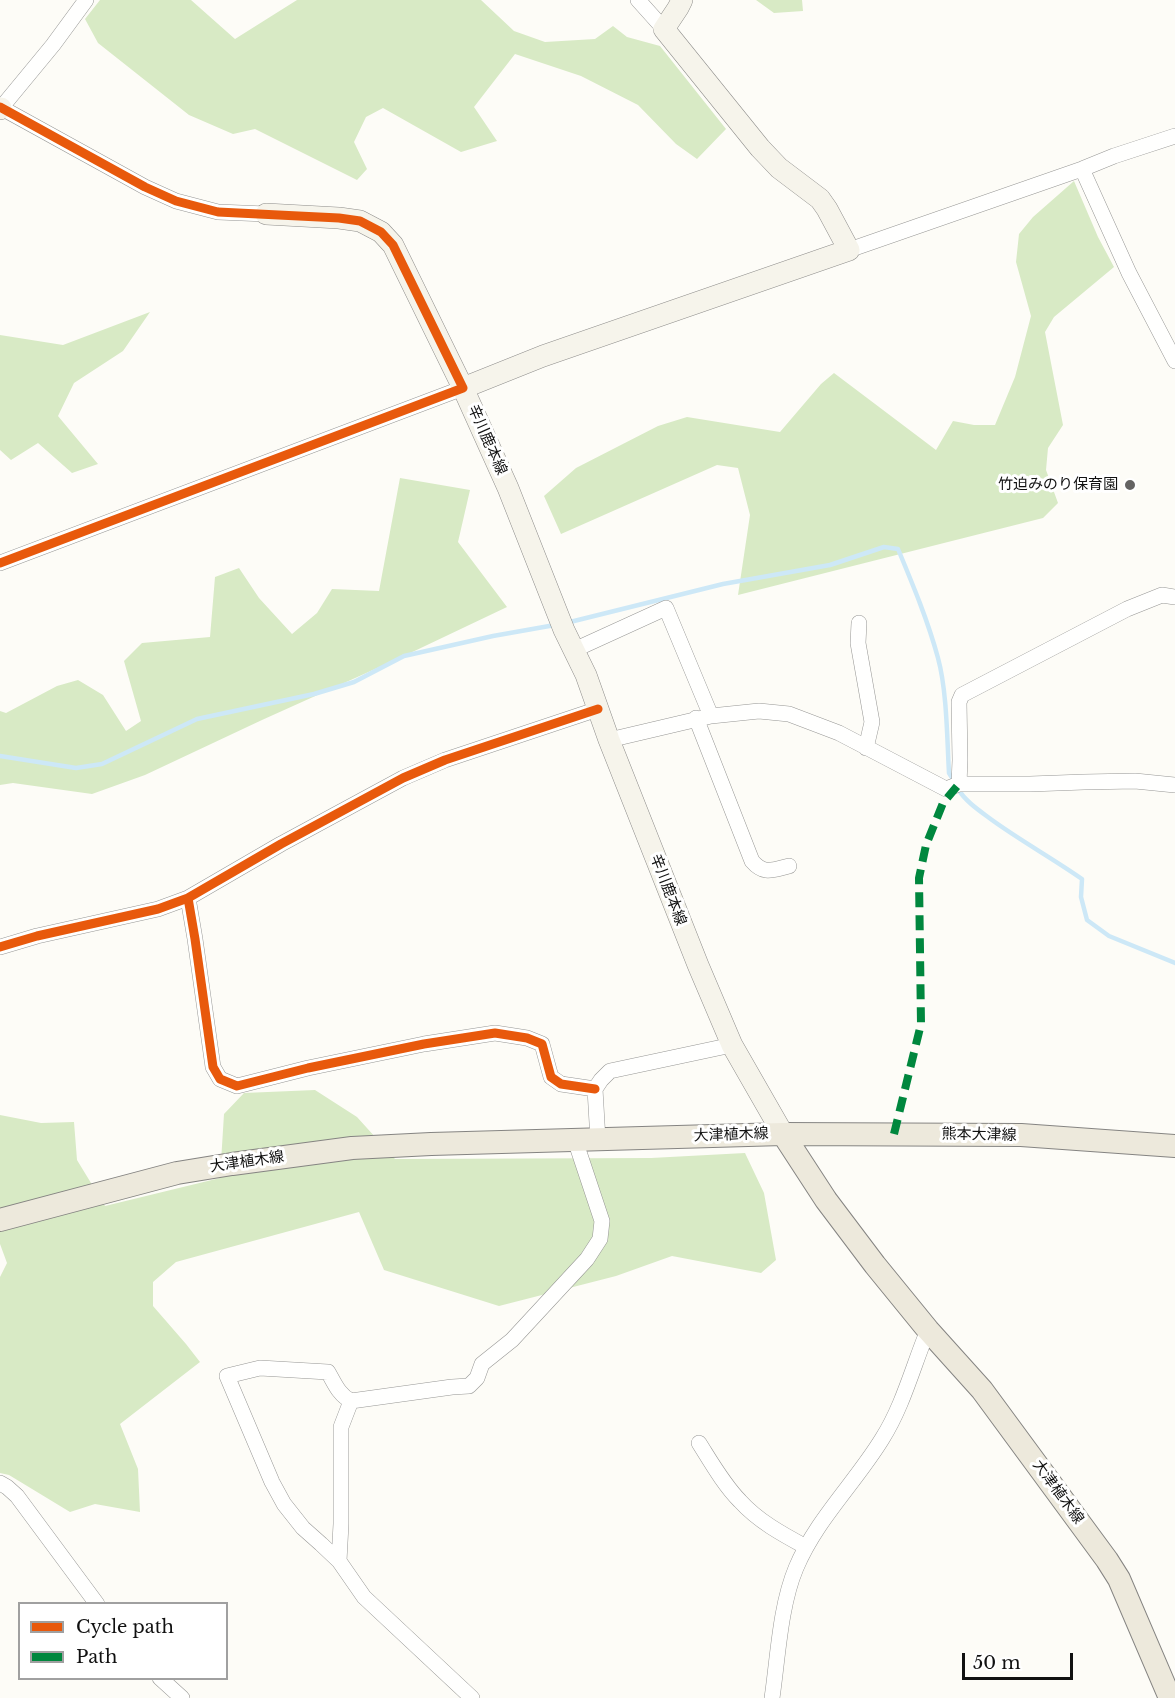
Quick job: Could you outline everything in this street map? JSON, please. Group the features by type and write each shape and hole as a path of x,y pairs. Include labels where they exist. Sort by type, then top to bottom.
{"main road":[{"path":"682,0 664,29 760,148 779,168 820,199 849,250"},
{"path":"266,214 360,220 381,232 393,245 463,388"},
{"name":"辛川鹿本線","path":"783,1134 732,1045 609,740 586,675 561,622 508,488 463,388 543,356 849,250"},
{"name":"大津植木線","path":"0,1220 177,1173 352,1148 783,1134 826,1200 875,1265 928,1330 982,1390 1107,1560 1119,1579 1170,1698"},
{"name":"熊本大津線","path":"783,1134 1021,1135 1175,1146"}],"street":[{"path":"86,0 53,45 0,108 145,187 176,201 218,212 266,214"},
{"path":"638,0 664,29"},
{"path":"849,250 1175,136"},
{"path":"1082,169 1129,273 1175,361"},
{"path":"0,563 463,388"},
{"path":"959,784 958,702 962,695 1127,609 1162,595 1175,597"},
{"path":"574,650 666,608 752,861 759,869 767,871 789,866"},
{"path":"859,623 858,643 872,722 866,748"},
{"path":"0,947 37,936 158,909 188,898 281,844 404,778 445,760 598,709"},
{"path":"609,740 704,717 759,711 789,714 839,734 946,789 959,784 1135,781 1175,784"},
{"path":"188,898 213,1068 220,1079 237,1086 308,1068 424,1044 495,1033 527,1038 542,1044 551,1077 561,1084 595,1089"},
{"path":"598,1140 595,1089 610,1071 732,1045"},
{"path":"470,1697 364,1597 339,1562 303,1528 284,1504 272,1482 227,1376 260,1368 328,1372 338,1390 351,1401 469,1386 477,1378 482,1364 512,1340 587,1259 600,1239 602,1221 575,1140"},
{"path":"772,1698 787,1596 796,1569 806,1547 829,1512 884,1436 897,1410 928,1330"},
{"path":"339,1562 341,1427 351,1401"},
{"path":"699,1443 737,1499 753,1514 806,1547"},
{"path":"0,1483 16,1496 96,1602"},
{"path":"162,1680 182,1698"}],"green space":[{"path":"100,0 191,0 235,39 297,0 481,0 514,31 545,42 595,39 613,26 627,37 660,46 726,129 697,159 676,144 638,105 581,76 515,54 474,107 497,141 461,152 383,108 366,117 354,142 367,169 357,180 255,129 233,134 189,115 98,43 85,19"},
{"path":"756,0 802,0 803,11 774,13"},
{"path":"1074,181 1098,237 1114,267 1054,317 1045,332 1063,425 1048,448 1046,470 1058,503 1043,518 738,595 750,515 738,468 717,465 561,534 544,496 576,468 658,426 687,417 780,432 821,384 834,373 936,450 953,421 974,425 995,425 1015,377 1031,316 1016,262 1019,234 1033,217"},
{"path":"150,312 123,351 74,383 58,416 98,464 72,473 38,443 11,460 0,450 0,335 63,345"},
{"path":"400,478 470,490 458,542 507,607 145,775 92,794 13,783 0,785 0,711 6,713 57,686 78,680 103,695 126,731 141,721 124,661 142,643 210,637 215,577 239,568 259,598 292,634 317,613 332,589 379,591"},
{"path":"315,1090 357,1117 395,1159 651,1158 745,1153 764,1193 776,1260 761,1273 672,1256 616,1276 499,1306 384,1270 359,1212 176,1262 153,1282 153,1306 200,1362 120,1424 138,1469 140,1512 95,1504 70,1512 9,1475 0,1473 0,1277 7,1263 0,1244 0,1115 41,1123 74,1122 77,1160 105,1206 220,1178 224,1114 244,1093"}],"waterway":[{"path":"566,623 723,584 830,565 884,547 898,549 925,617 938,658 945,700 949,773 954,781"},
{"path":"0,756 76,768 102,764 197,719 314,694 354,682 404,656 555,625"},
{"path":"958,789 969,802 992,820 1082,879 1081,897 1087,920 1109,936 1175,963"}],"marked path":[{"path":"894,1134 921,1024 919,878 926,845 943,803 959,784"}],"cycle path":[{"path":"0,107 145,187 176,201 218,212 360,221 381,232 393,245 463,388 0,563"},
{"path":"0,947 37,936 158,909 188,898 281,844 403,778 445,760 598,709"},
{"path":"188,898 213,1067 220,1079 237,1086 308,1068 424,1044 495,1033 527,1038 542,1044 551,1077 561,1084 595,1089"}],"place":[{"name":"竹迫みのり保育園","path":"1130,485"}]}
